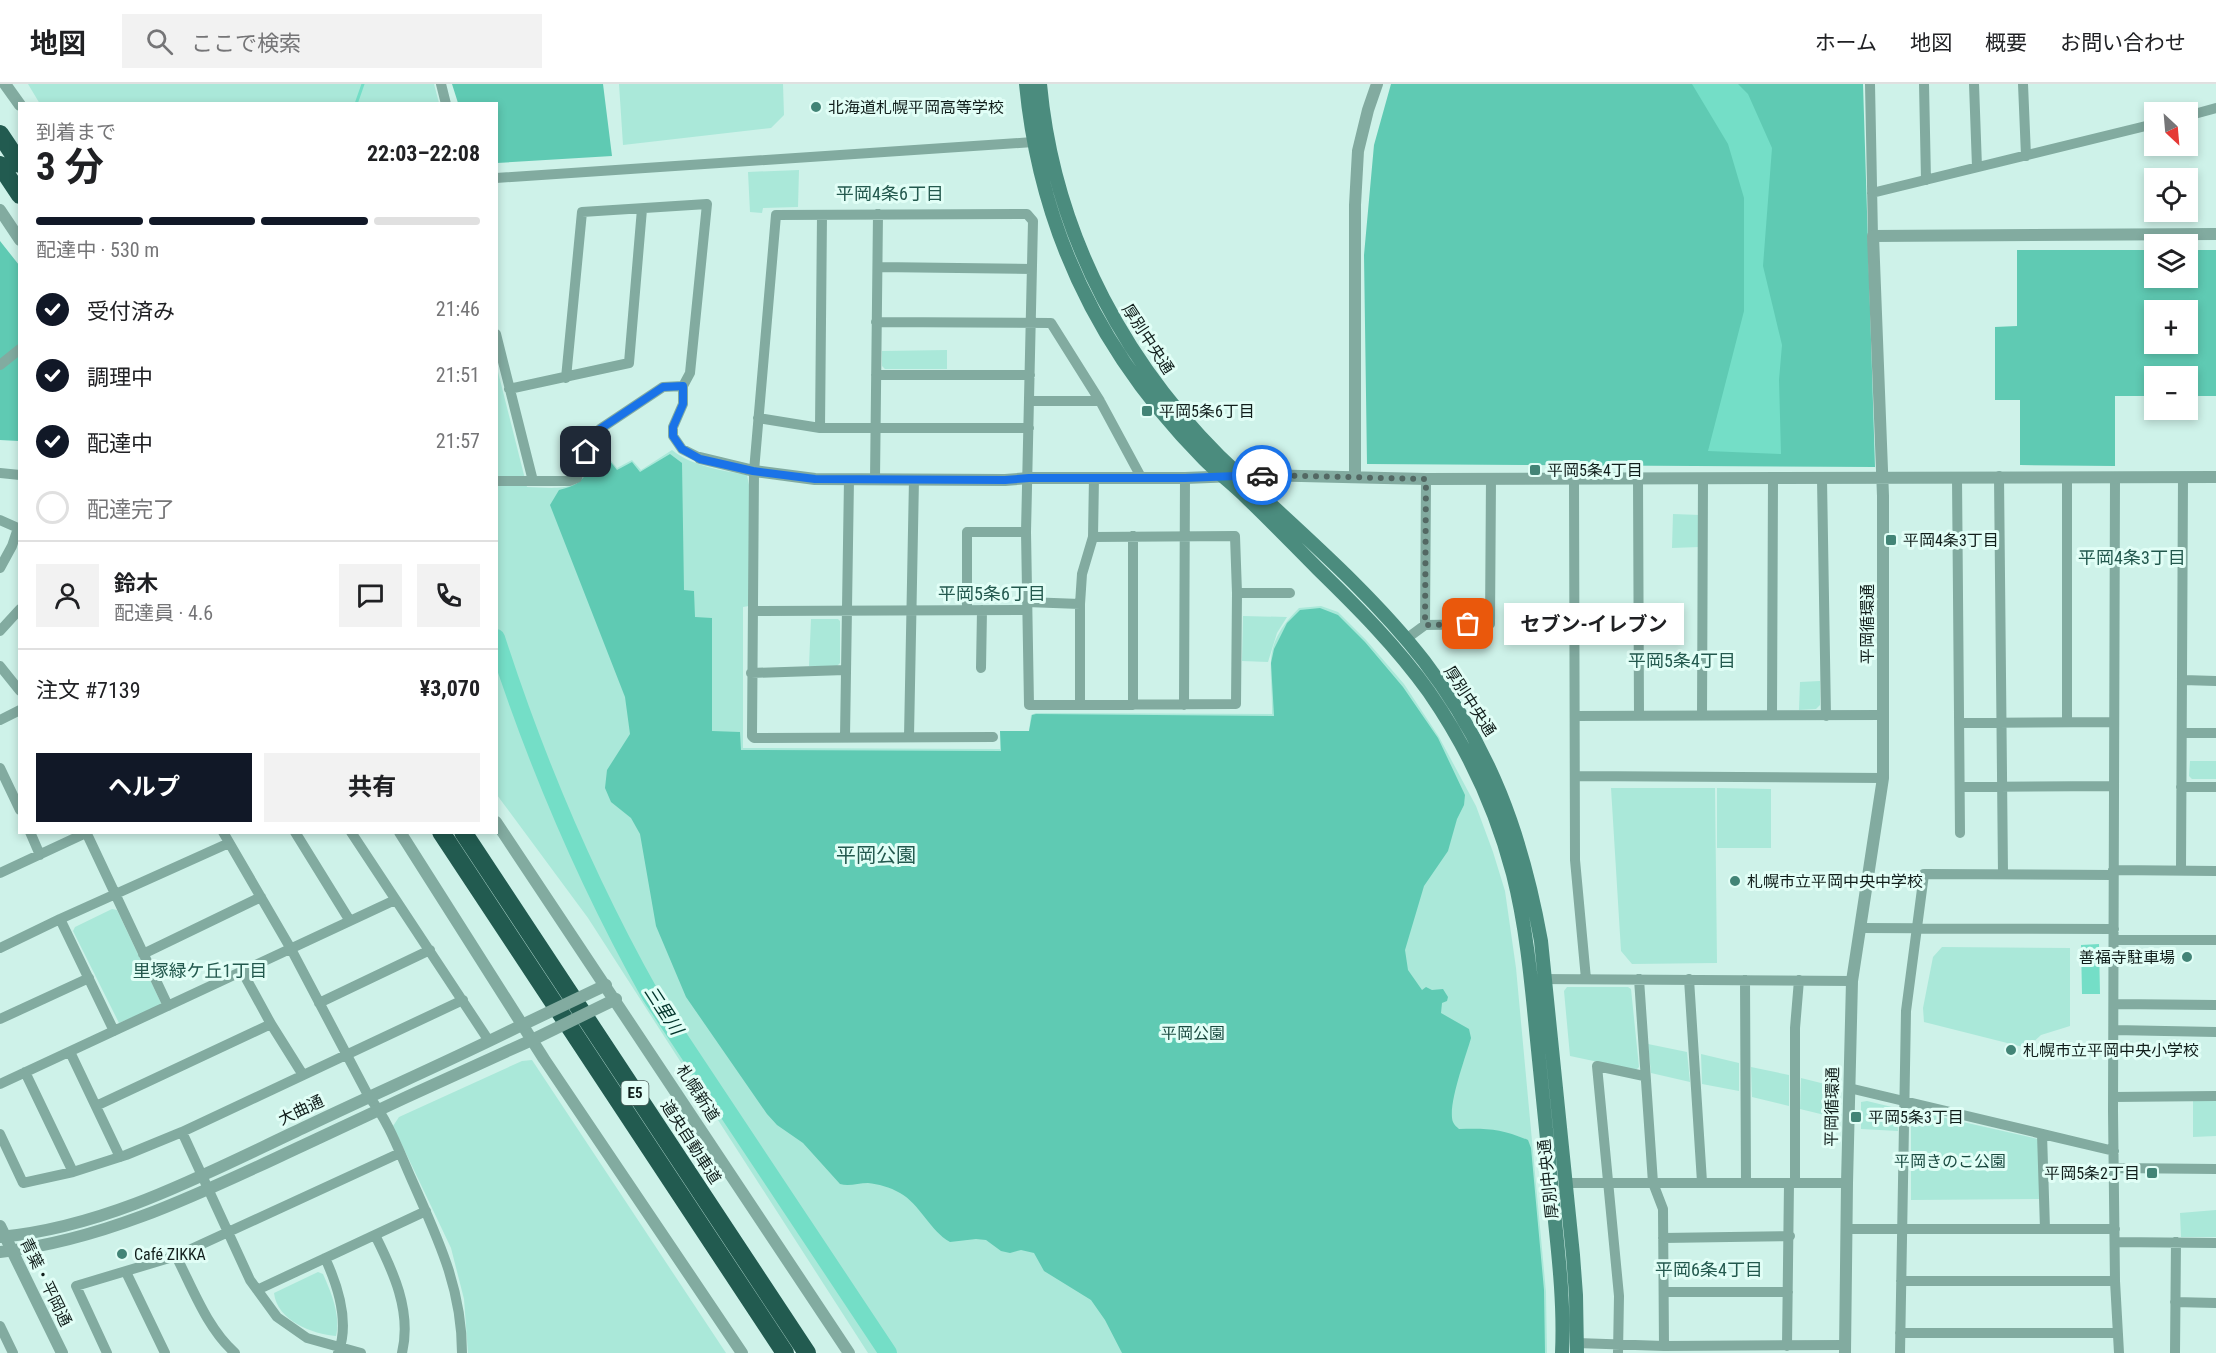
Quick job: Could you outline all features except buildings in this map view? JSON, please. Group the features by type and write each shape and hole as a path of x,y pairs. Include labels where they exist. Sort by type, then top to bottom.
{"highway":[{"path":"0,134 18,161"},
{"path":"0,165 18,192"},
{"name":"E5","path":"442,834 785,1353"},
{"name":"道央自動車道","path":"464,834 807,1353"}],"main road":[{"name":"厚別中央通","path":"1026,84 1033,142 1054,226 1071,268 1103,329 1135,380 1167,419 1372,624 1414,672 1450,725 1474,768 1503,840 1538,979 1566,1183 1576,1295 1577,1348"},
{"name":"厚別中央通","path":"1040,84 1044,122 1054,171 1084,260 1104,301 1152,379 1182,416 1239,476 1360,590 1406,639 1463,717 1483,753 1507,809 1532,890 1541,941 1538,979 1559,1261 1562,1353"}],"street":[{"path":"8,84 18,102"},
{"path":"441,84 446,102"},
{"path":"1355,476 1355,205 1359,151 1368,110 1377,84"},
{"path":"1870,84 1873,236 2216,234"},
{"path":"1924,84 1926,180"},
{"path":"1974,84 1977,167"},
{"path":"2023,84 2026,156"},
{"path":"2198,113 2216,108"},
{"path":"1872,193 2144,126"},
{"path":"498,178 1033,142"},
{"path":"566,378 582,212 707,204 690,373 683,386 683,404 673,427 673,436 682,449 700,459 753,471 815,479 875,480 1222,476 1355,476 1426,479 2216,477"},
{"path":"509,389 629,363 642,209"},
{"path":"0,210 18,237"},
{"path":"993,737 753,738 751,673 753,471 776,214 1027,214 1032,221 1029,478 1026,532 1029,705 1236,704 1235,536 1094,537"},
{"path":"875,480 878,214"},
{"path":"820,428 822,215"},
{"path":"0,226 18,245"},
{"name":"平岡循環通","path":"1845,1349 1852,981 1883,778 1883,478 1873,236"},
{"path":"878,267 1032,269"},
{"path":"876,322 1051,323 1100,402 1141,477"},
{"path":"498,342 533,481"},
{"path":"0,365 18,351"},
{"path":"876,375 1030,375"},
{"path":"498,481 570,481 577,478 593,438 600,429 663,387 683,386"},
{"path":"1029,401 1100,402"},
{"path":"758,418 820,428 1029,428"},
{"path":"0,473 18,475"},
{"path":"1999,476 2003,874"},
{"path":"1080,705 1080,604 1082,574 1094,537 1094,477"},
{"path":"1958,477 1960,833"},
{"path":"2067,477 2067,722"},
{"path":"2115,477 2113,1097 2115,1281 2119,1353"},
{"path":"2181,871 2183,477"},
{"path":"1184,705 1185,478"},
{"path":"1406,639 1425,625 1490,624 1491,478"},
{"path":"1574,478 1575,860 1586,979"},
{"path":"1638,478 1639,716"},
{"path":"1772,715 1773,478"},
{"path":"845,737 849,479"},
{"path":"909,737 914,479"},
{"path":"1425,625 1426,479"},
{"path":"1702,716 1703,479"},
{"path":"1822,479 1826,716"},
{"path":"0,520 18,528 12,546 0,568"},
{"path":"967,609 967,532 1026,532"},
{"path":"1133,536 1133,705"},
{"path":"1237,592 1290,593"},
{"path":"753,611 982,609 1080,604"},
{"path":"981,668 982,609"},
{"path":"0,631 18,611"},
{"path":"0,666 18,688"},
{"path":"751,673 845,670"},
{"path":"2183,680 2216,681"},
{"path":"0,720 18,711"},
{"path":"1575,716 1884,715"},
{"path":"1960,723 2114,722"},
{"path":"2183,733 2216,733"},
{"path":"0,768 18,806"},
{"path":"1575,776 1883,778"},
{"path":"1961,787 2114,786"},
{"path":"2181,787 2216,787"},
{"name":"札幌新道","path":"498,825 616,999 849,1353"},
{"path":"31,834 40,855"},
{"path":"0,873 85,834"},
{"path":"87,834 168,1006"},
{"path":"224,834 291,949 369,1096 379,1109 400,1153 446,1257 454,1283 462,1353"},
{"path":"296,834 350,921"},
{"path":"352,834 489,1041"},
{"path":"401,834 522,1025 742,1353"},
{"path":"0,948 229,843"},
{"path":"1900,1353 1906,1011 1924,874 2216,871"},
{"path":"143,954 261,897"},
{"path":"0,1084 394,900"},
{"path":"60,919 114,1031"},
{"path":"1861,928 1916,928 2216,940"},
{"path":"319,1003 430,950"},
{"path":"242,971 303,1075"},
{"path":"0,1019 89,978"},
{"path":"1639,978 1653,1183 1663,1209 1664,1346"},
{"path":"1538,979 1852,981"},
{"path":"1689,979 1702,1182"},
{"path":"1745,980 1746,1182"},
{"path":"1787,1346 1795,1028 1799,980"},
{"name":"大曲通","path":"2,1233 78,1221 134,1204 202,1176 606,985"},
{"name":"大曲通","path":"6,1251 127,1222 208,1189 616,999"},
{"path":"0,1134 23,1183 73,1172 120,1157 182,1132 463,1000"},
{"path":"2114,1004 2216,1005"},
{"path":"96,1106 271,1024"},
{"path":"2114,1030 2216,1032"},
{"path":"70,1052 120,1157"},
{"path":"1618,1349 1619,1296 1597,1066 1644,1076"},
{"path":"25,1072 73,1172"},
{"path":"1849,1088 2114,1151"},
{"path":"2113,1097 2216,1096"},
{"path":"182,1132 228,1234 257,1290 277,1317 308,1338 339,1350 361,1353"},
{"path":"2042,1134 2045,1229"},
{"path":"107,1353 76,1286 176,1256 400,1153"},
{"path":"2114,1168 2216,1169"},
{"path":"1566,1183 1847,1184"},
{"path":"257,1290 426,1211"},
{"path":"1846,1229 2115,1228"},
{"name":"青葉・平岡通","path":"2,1233 6,1251 62,1353"},
{"path":"375,1234 397,1280 404,1316 402,1353"},
{"path":"1664,1238 1790,1236"},
{"path":"2115,1242 2216,1243"},
{"path":"2175,1353 2176,1242"},
{"path":"176,1256 211,1323 222,1341 235,1353"},
{"path":"325,1258 344,1315 339,1350"},
{"path":"126,1272 165,1353"},
{"path":"1901,1281 2115,1281"},
{"path":"1665,1292 1788,1292"},
{"path":"2175,1302 2216,1303"},
{"path":"0,1326 13,1353"},
{"path":"1900,1333 2118,1333"},
{"path":"1577,1348 1787,1346 1845,1349"}],"green space":[{"path":"28,84 434,84 439,102 39,102"},
{"path":"452,84 603,84 612,156 498,163 498,102 458,102"},
{"path":"619,84 783,84 784,115 771,128 623,145"},
{"path":"1391,84 1863,84 1875,467 1367,464 1364,255 1374,145"},
{"path":"799,170 798,207 763,208 762,213 750,212 748,172"},
{"path":"0,241 18,264 18,441 0,440"},
{"path":"2017,250 2144,250 2144,288 2198,288 2198,250 2216,250 2216,396 2198,396 2198,366 2144,366 2144,396 2115,396 2115,466 2020,465 2020,400 1995,400 1995,327 2017,326"},
{"path":"947,350 947,369 885,369 882,366 882,351"},
{"name":"平岡公園","path":"498,372 527,487 559,488 575,484 585,474 596,442 617,468 632,460 641,470 672,450 698,464 747,475 749,485 749,606 743,607 743,748 1000,749 1000,731 1029,731 1031,715 1036,713 1272,714 1271,658 1278,634 1299,608 1321,606 1338,612 1404,684 1439,737 1476,806 1505,891 1516,968 1546,1292 1547,1353 868,1353 588,918 498,796"},
{"name":"平岡公園","path":"597,445 617,470 632,462 640,472 670,454 682,463 684,590 694,591 695,617 712,618 712,731 740,732 741,750 1001,751 1000,731 1029,731 1032,715 1036,714 1274,716 1271,663 1274,649 1287,623 1300,610 1320,608 1338,615 1365,642 1403,687 1438,738 1465,795 1464,805 1457,819 1448,851 1424,886 1405,950 1408,970 1422,990 1426,987 1432,990 1443,989 1448,997 1447,1001 1442,1003 1441,1013 1469,1029 1471,1038 1453,1105 1454,1124 1459,1129 1502,1131 1528,1140 1531,1148 1544,1290 1545,1353 1122,1353 1105,1320 1091,1300 1044,1271 1034,1253 1021,1250 1010,1253 1001,1251 986,1240 950,1242 907,1198 896,1191 868,1183 840,1184 803,1143 777,1125 686,997 656,926 640,834 631,818 611,802 605,788 607,770 630,734 625,697 550,505 559,490 577,483 586,475"},
{"path":"1673,514 1700,515 1699,547 1672,548"},
{"path":"1243,616 1287,617 1277,633 1268,662 1242,661"},
{"path":"811,619 838,619 840,621 840,663 837,666 809,666"},
{"path":"1820,681 1820,705 1816,709 1799,710 1800,682"},
{"path":"2190,761 2216,761 2216,779 2192,779 2189,776"},
{"path":"1611,788 1715,788 1717,963 1632,964 1621,951"},
{"path":"1717,788 1771,789 1771,848 1717,848"},
{"path":"112,909 117,910 161,1003 159,1006 119,1023 73,931 75,927"},
{"path":"1942,947 2070,948 2070,1026 2041,1035 2027,1048 1924,1022 1923,1008 1933,957"},
{"path":"1567,987 1628,987 1631,989 1639,1067 1636,1070 1570,1056 1564,991"},
{"path":"1648,1044 1687,1052 1690,1082 1651,1073"},
{"path":"1701,1054 1739,1063 1739,1091 1702,1084"},
{"path":"532,1060 726,1353 468,1353 464,1299 451,1248 393,1126 399,1117 522,1061"},
{"path":"1751,1067 1789,1075 1789,1106 1752,1097"},
{"path":"1801,1078 1837,1087 1837,1118 1800,1109"},
{"path":"2216,1096 2216,1136 2193,1137 2193,1097"},
{"path":"1867,1101 1896,1108 1898,1131 1861,1129 1861,1102"},
{"name":"平岡きのこ公園","path":"1914,1111 2038,1139 2041,1199 1911,1200 1911,1115"},
{"path":"2216,1210 2216,1237 2181,1237 2180,1213"},
{"path":"318,1272 323,1274 334,1304 337,1320 336,1336 307,1329 289,1318 277,1303 274,1293"}],"shaded area":[{"path":"1692,84 1738,84 1748,94 1772,148 1763,266 1782,345 1779,380 1781,454 1708,451 1744,311 1744,198 1728,144"},
{"path":"2099,944 2100,994 2082,994 2081,945"}],"waterway":[{"name":"三里川","path":"357,102 363,84"},
{"name":"三里川","path":"498,644 528,730 564,821 605,909 651,996 888,1353"}],"way so far":[{"path":"1262,475 1426,479 1425,625 1468,624"}],"place":[{"name":"北海道札幌平岡高等学校","path":"816,107"},
{"name":"平岡5条6丁目","path":"1147,411"},
{"name":"平岡5条4丁目","path":"1535,470"},
{"name":"平岡4条3丁目","path":"1891,540"},
{"name":"セブン-イレブン","path":"1468,624"},
{"name":"札幌市立平岡中央中学校","path":"1735,881"},
{"name":"善福寺駐車場","path":"2187,957"},
{"name":"札幌市立平岡中央小学校","path":"2011,1050"},
{"name":"平岡5条3丁目","path":"1856,1117"},
{"name":"平岡5条2丁目","path":"2152,1173"},
{"name":"Café ZIKKA","path":"122,1254"}],"district":[{"name":"平岡4条6丁目","path":"890,193"},
{"name":"平岡4条3丁目","path":"2132,557"},
{"name":"平岡5条6丁目","path":"992,593"},
{"name":"平岡5条4丁目","path":"1682,660"},
{"name":"平岡公園","path":"876,855"},
{"name":"里塚緑ケ丘1丁目","path":"200,970"},
{"name":"平岡6条4丁目","path":"1709,1269"}],"route":[{"path":"586,452 600,429 663,387 683,386 683,404 673,427 673,436 682,449 700,459 784,476 815,479 1005,480 1262,475"}]}
